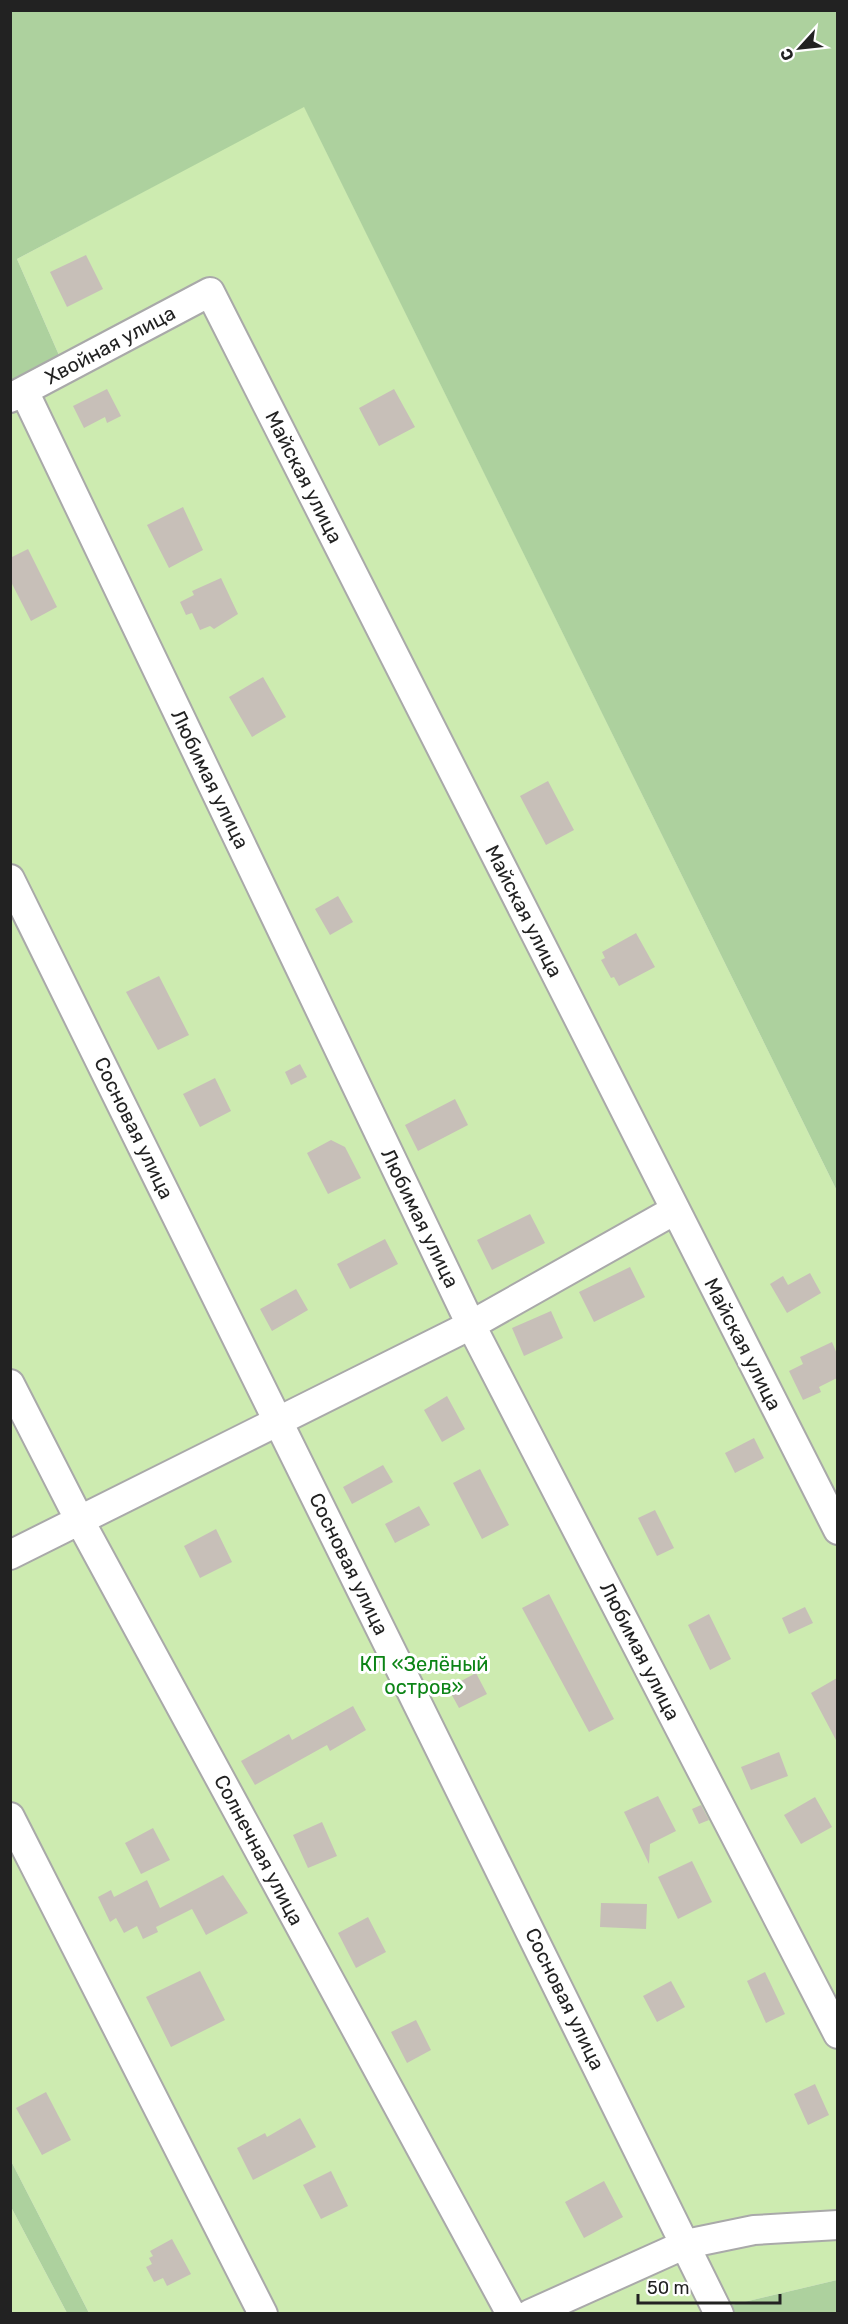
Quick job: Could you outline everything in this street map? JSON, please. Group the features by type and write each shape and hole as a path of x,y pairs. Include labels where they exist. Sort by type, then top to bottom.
{"street":[{"name":"Хвойная улица","path":"17,394 210,292"},
{"name":"Майская улица","path":"210,292 837,1530"},
{"name":"Любимая улица","path":"17,394 471,1325 837,2034"},
{"name":"Сосновая улица","path":"10,879 719,2313"},
{"path":"10,1555 471,1325 675,1210"},
{"name":"Солнечная улица","path":"10,1384 80,1521 511,2313"},
{"path":"10,1817 264,2313"},
{"path":"530,2313 686,2244 754,2230 837,2224"}],"green space":[{"path":"11,11 837,11 837,1191 304,107 17,259 65,369 11,398"},
{"name":"КП «Зелёный остров»","path":"304,106 837,1191 837,2280 694,2314 89,2313 11,2161 10,398 65,369 17,259"},
{"path":"10,2161 89,2313 67,2313 11,2207"},
{"path":"11,2207 67,2313 11,2313"},
{"path":"837,2280 837,2313 694,2314"}],"building":[{"path":"86,255 103,289 67,307 50,272"},
{"path":"107,389 121,416 107,423 105,417 84,428 73,406"},
{"path":"394,389 415,427 379,446 359,408"},
{"path":"183,507 203,550 169,568 147,525"},
{"path":"28,549 57,607 31,621 10,580 10,558"},
{"path":"221,578 238,614 214,629 210,626 200,630 192,613 186,615 180,602 194,595 192,591"},
{"path":"263,677 286,717 252,737 229,697"},
{"path":"548,781 574,830 546,845 520,796"},
{"path":"338,896 353,922 330,935 315,909"},
{"path":"636,933 655,967 619,986 614,977 611,978 601,960 605,958 602,952"},
{"path":"159,976 189,1035 158,1050 126,992"},
{"path":"300,1064 307,1077 291,1085 285,1072"},
{"path":"215,1078 231,1111 200,1127 183,1094"},
{"path":"455,1099 468,1125 418,1151 405,1125"},
{"path":"331,1140 345,1147 361,1178 328,1194 307,1153"},
{"path":"530,1214 545,1243 492,1270 477,1240"},
{"path":"385,1239 398,1264 350,1289 337,1264"},
{"path":"630,1267 645,1297 594,1322 579,1292"},
{"path":"810,1273 821,1293 787,1313 770,1284 783,1276 788,1285"},
{"path":"296,1289 308,1310 272,1331 260,1309"},
{"path":"551,1311 563,1338 524,1356 512,1328"},
{"path":"832,1342 837,1354 837,1378 819,1387 821,1392 803,1400 789,1371 803,1364 800,1357"},
{"path":"447,1396 465,1429 442,1442 424,1410"},
{"path":"754,1438 764,1458 735,1473 725,1453"},
{"path":"383,1465 393,1482 352,1504 343,1487"},
{"path":"480,1469 509,1525 482,1539 453,1483"},
{"path":"419,1506 430,1525 395,1543 385,1524"},
{"path":"655,1510 674,1548 657,1556 638,1518"},
{"path":"216,1529 232,1562 200,1578 184,1546"},
{"path":"549,1594 614,1719 589,1732 522,1608"},
{"path":"805,1607 813,1623 789,1634 782,1618"},
{"path":"709,1614 731,1659 710,1670 688,1625"},
{"path":"476,1673 487,1694 459,1708 448,1688"},
{"path":"837,1678 837,1742 811,1693"},
{"path":"353,1706 366,1730 330,1751 327,1745 255,1785 241,1761 289,1734 292,1740"},
{"path":"779,1752 788,1776 751,1790 741,1767"},
{"path":"658,1796 676,1831 650,1844 649,1864 624,1812"},
{"path":"815,1797 832,1827 801,1844 784,1815"},
{"path":"701,1805 709,1820 699,1824 692,1809"},
{"path":"322,1822 337,1856 308,1868 293,1835"},
{"path":"153,1828 170,1860 141,1874 125,1843"},
{"path":"692,1861 712,1902 678,1919 658,1877"},
{"path":"223,1875 248,1913 206,1935 192,1909 156,1927 158,1932 143,1939 137,1926 124,1933 116,1918 110,1922 98,1897 111,1890 114,1897 147,1880 160,1908"},
{"path":"601,1903 647,1904 646,1929 600,1927"},
{"path":"368,1917 386,1952 356,1968 338,1933"},
{"path":"200,1971 225,2020 171,2047 146,1997"},
{"path":"765,1972 785,2014 766,2023 747,1981"},
{"path":"671,1981 685,2007 657,2022 643,1996"},
{"path":"416,2020 431,2050 407,2063 391,2032"},
{"path":"815,2084 829,2115 808,2125 794,2094"},
{"path":"46,2092 71,2140 42,2155 16,2108"},
{"path":"300,2118 316,2147 253,2180 237,2148 265,2133 267,2137"},
{"path":"331,2171 348,2206 321,2219 303,2185"},
{"path":"604,2181 623,2217 584,2238 565,2202"},
{"path":"172,2239 191,2274 167,2286 163,2278 154,2282 146,2267 152,2264 149,2258 153,2256 150,2251"}]}
